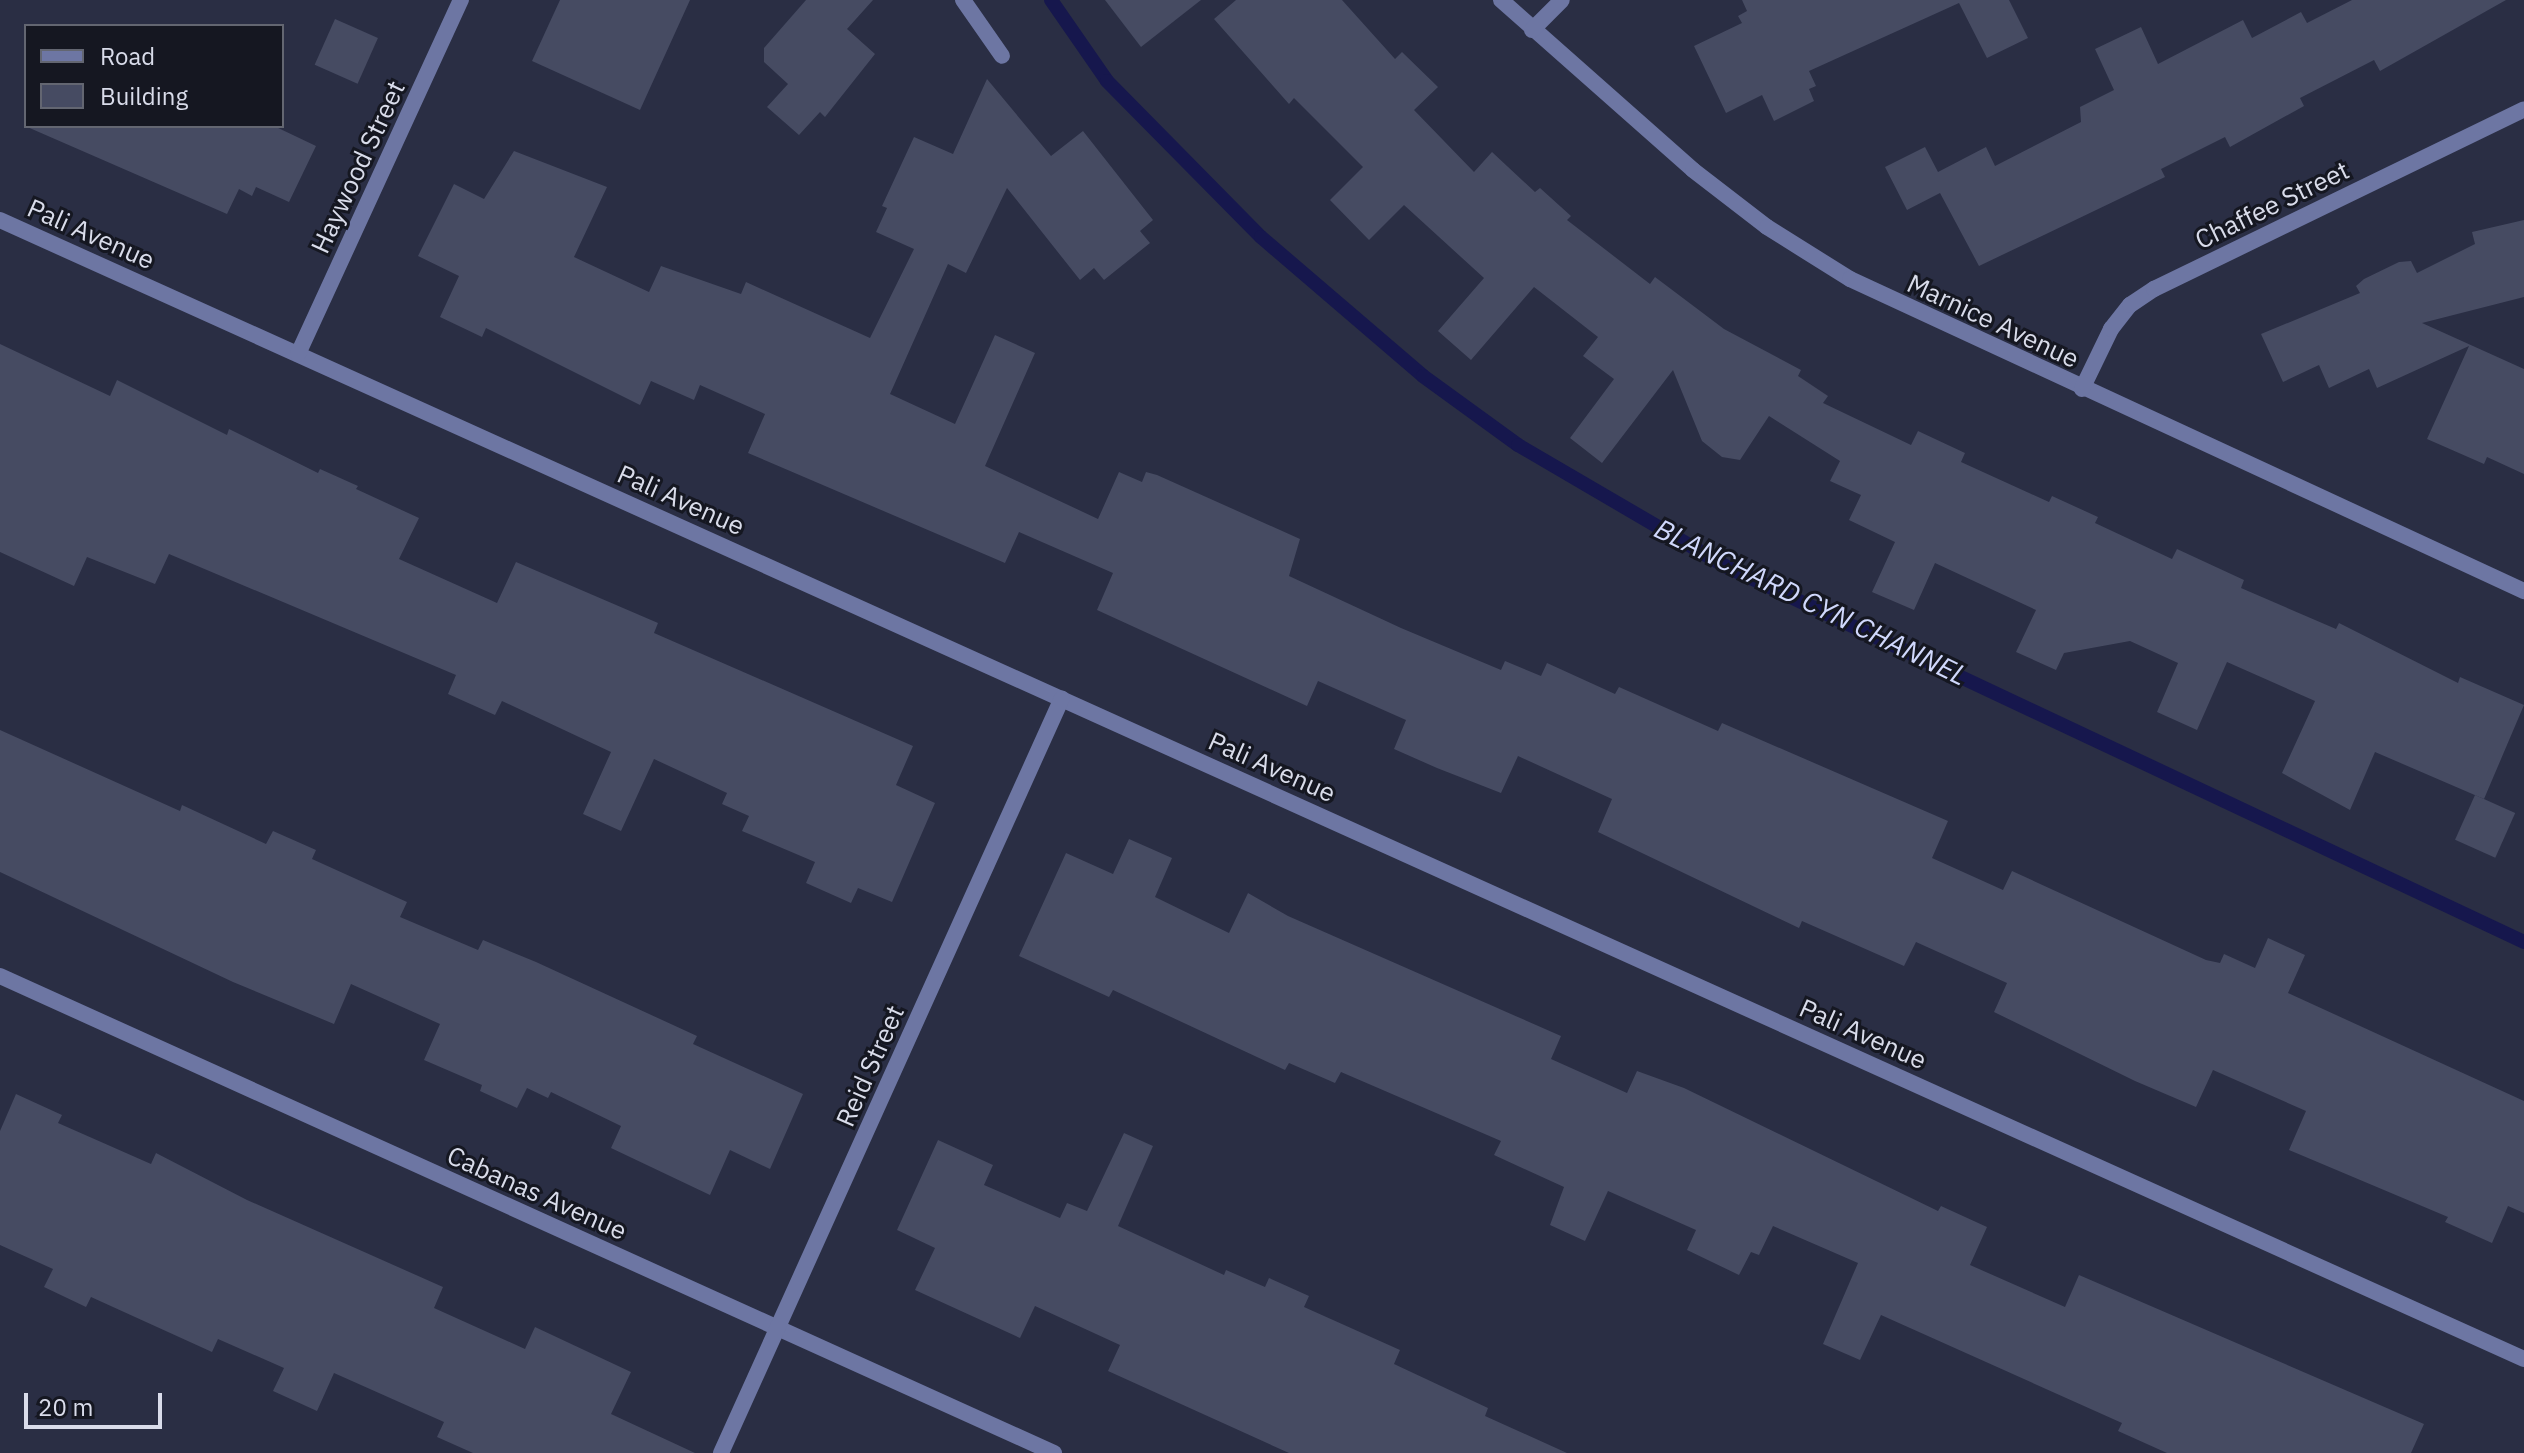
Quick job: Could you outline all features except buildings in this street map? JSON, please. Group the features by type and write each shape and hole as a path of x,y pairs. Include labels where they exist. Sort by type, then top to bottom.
{"street":[{"name":"Haywood Street","path":"298,354 461,0"},
{"path":"963,0 1002,56"},
{"name":"Marnice Avenue","path":"1501,0 1693,170 1767,227 1850,279 2524,591"},
{"path":"1532,30 1562,0"},
{"name":"Chaffee Street","path":"2082,389 2111,329 2130,305 2154,289 2524,109"},
{"name":"Pali Avenue","path":"0,220 2524,1359"},
{"name":"Reid Street","path":"721,1453 1062,698"},
{"name":"Cabanas Avenue","path":"0,976 1054,1453"}],"waterway":[{"name":"BLANCHARD CYN CHANNEL","path":"1051,0 1107,81 1261,237 1423,376 1518,445 1725,566 2524,942"}]}
